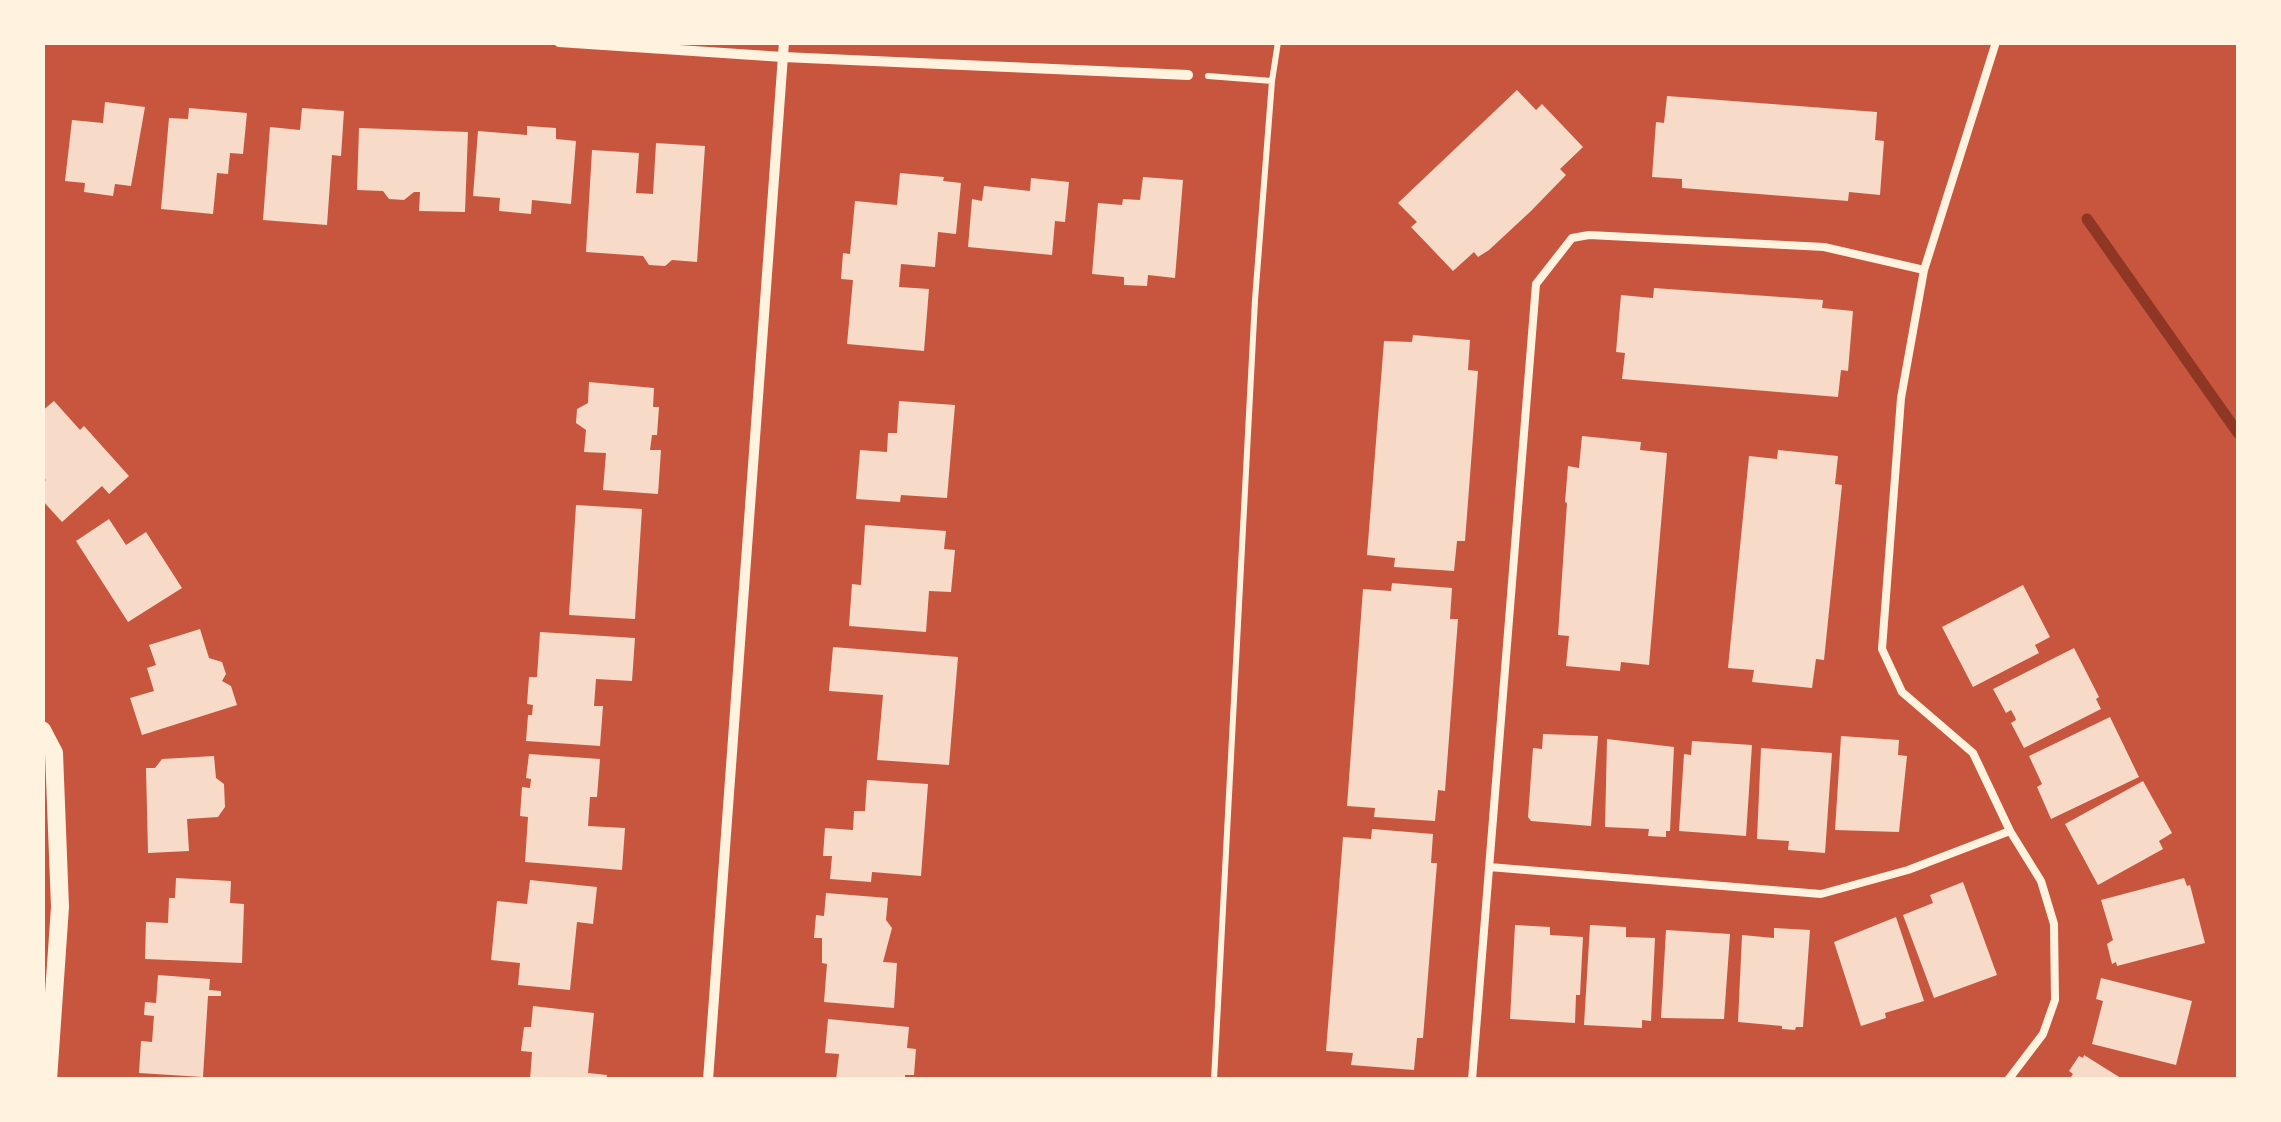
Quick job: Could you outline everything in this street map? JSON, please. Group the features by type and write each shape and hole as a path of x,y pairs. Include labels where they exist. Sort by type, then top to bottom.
{"street":[{"path":"560,42 1188,75"},
{"path":"708,1080 784,42"},
{"path":"42,730 54,753 60,907 48,1080"}],"lane":[{"path":"1996,42 1924,270 1901,398 1882,649 1902,692 1973,753 2010,831 2041,881 2054,924 2055,1000 2043,1034 2008,1080"},
{"path":"1472,1080 1536,284 1572,238 1589,235 1824,246 1924,270"},
{"path":"1489,867 1821,894 1908,870 2010,831"}],"path":[{"path":"1214,1080 1255,300 1278,42"},
{"path":"1188,75 1272,81"}],"building":[{"path":"1517,90 1536,110 1542,104 1583,147 1560,169 1566,175 1531,211 1489,250 1478,257 1474,252 1453,271 1411,227 1417,222 1398,203"},
{"path":"1667,96 1877,112 1875,140 1884,141 1880,195 1849,192 1848,201 1682,188 1682,179 1652,177 1656,122 1664,123"},
{"path":"105,102 145,107 131,186 115,184 113,196 84,192 85,183 65,181 72,120 103,123"},
{"path":"189,108 247,113 243,154 230,153 228,174 217,173 213,214 161,209 169,118 188,119"},
{"path":"302,108 344,111 341,156 332,155 327,225 263,220 270,127 300,130"},
{"path":"527,126 556,128 556,139 576,141 571,204 532,200 531,214 499,211 500,198 473,196 478,131 527,135"},
{"path":"359,128 468,132 465,212 419,211 420,192 404,200 389,199 383,191 357,190"},
{"path":"656,143 705,146 697,262 672,260 665,266 649,265 643,256 586,252 592,150 639,153 636,193 653,194"},
{"path":"900,173 944,177 943,181 961,183 956,234 938,232 935,267 901,264 899,287 929,289 924,351 847,344 853,280 841,279 843,253 850,254 855,201 897,205"},
{"path":"1143,177 1183,180 1175,278 1148,275 1147,286 1124,285 1124,277 1092,274 1098,203 1122,205 1123,199 1140,200"},
{"path":"1031,178 1069,182 1065,222 1055,221 1052,255 968,247 972,199 982,201 984,186 1030,191"},
{"path":"1654,288 1823,300 1822,308 1853,311 1848,371 1841,370 1838,397 1622,379 1625,353 1616,352 1621,295 1653,298"},
{"path":"1413,335 1470,340 1468,370 1478,371 1465,541 1457,541 1454,571 1394,567 1395,558 1367,555 1384,341 1412,342"},
{"path":"589,382 654,388 653,407 659,407 657,435 652,435 650,450 661,450 658,494 603,490 606,453 584,452 586,430 576,423 577,409 588,403"},
{"path":"54,401 80,430 84,426 129,476 109,494 102,486 62,522 42,500 42,483 46,480 42,477 42,411"},
{"path":"899,401 955,405 947,498 901,495 900,502 856,499 860,450 887,452 888,433 897,433"},
{"path":"1582,436 1641,442 1640,450 1667,453 1649,665 1621,662 1620,671 1566,666 1569,636 1558,635 1565,502 1568,466 1579,468"},
{"path":"1778,450 1838,456 1835,484 1842,485 1824,660 1816,659 1812,688 1752,682 1754,670 1728,668 1749,456 1777,459"},
{"path":"576,505 642,509 635,619 569,615"},
{"path":"109,519 126,545 146,532 182,588 128,622 76,541"},
{"path":"865,525 946,531 944,549 955,550 951,592 929,591 926,632 849,626 852,584 861,585"},
{"path":"1392,583 1452,588 1450,619 1458,619 1445,791 1438,790 1435,821 1374,817 1375,808 1347,806 1363,589 1391,591"},
{"path":"2023,585 2050,637 2035,645 2039,653 1973,687 1942,627"},
{"path":"200,629 209,658 222,662 226,674 222,681 231,686 237,705 142,735 130,698 154,691 147,668 156,665 149,645"},
{"path":"540,632 635,638 632,681 596,679 594,706 603,706 600,746 526,741 533,705 527,704 529,677 537,677"},
{"path":"833,647 958,657 949,765 877,760 883,695 829,691"},
{"path":"2074,648 2099,697 2096,699 2101,709 2024,748 2011,723 2015,717 2011,710 2006,713 1993,689"},
{"path":"2110,717 2139,777 2051,819 2037,787 2042,784 2029,756"},
{"path":"1543,734 1598,736 1591,826 1531,821 1528,817 1533,748 1542,749"},
{"path":"1841,736 1899,740 1898,755 1907,756 1899,832 1835,830"},
{"path":"1607,739 1674,747 1670,831 1666,831 1666,837 1648,836 1649,829 1605,827"},
{"path":"1692,741 1752,745 1746,836 1679,831 1684,754 1691,755"},
{"path":"1761,748 1832,753 1825,853 1788,850 1789,841 1757,839"},
{"path":"529,754 600,759 597,797 590,797 588,826 625,828 622,870 525,862 528,817 520,816 522,787 530,788 531,779 526,778"},
{"path":"214,756 216,778 224,784 225,807 218,817 187,819 189,851 148,853 146,768 155,768 162,759"},
{"path":"867,780 928,784 921,876 872,872 871,882 830,879 832,856 823,856 825,828 853,830 854,811 865,811"},
{"path":"2143,781 2172,833 2159,841 2163,849 2098,885 2065,824"},
{"path":"1372,829 1433,834 1431,863 1437,863 1423,1038 1417,1038 1414,1070 1351,1065 1353,1053 1326,1051 1343,837 1371,839"},
{"path":"176,878 231,881 230,903 244,904 242,963 145,959 146,922 168,923 169,898 175,898"},
{"path":"2184,878 2190,885 2205,943 2117,966 2116,962 2112,964 2107,944 2113,940 2101,900"},
{"path":"530,880 597,887 593,924 577,922 570,990 518,985 520,963 491,960 497,901 527,904"},
{"path":"1963,882 1997,975 1934,998 1903,915 1933,903 1930,895"},
{"path":"826,893 888,898 886,920 892,928 883,962 897,963 894,1008 824,1002 827,964 822,963 822,938 814,938 816,915 824,916"},
{"path":"1896,917 1924,1001 1885,1013 1886,1018 1861,1026 1834,942"},
{"path":"1515,925 1550,927 1550,935 1583,937 1575,1023 1510,1019"},
{"path":"1590,925 1626,927 1626,937 1655,938 1651,1021 1642,1020 1642,1028 1584,1025"},
{"path":"1774,928 1810,930 1803,1027 1795,1030 1738,1022 1742,935 1774,938"},
{"path":"1666,930 1730,934 1724,1019 1661,1018"},
{"path":"158,975 210,979 209,990 221,991 221,996 208,996 203,1077 139,1073 141,1041 152,1042 154,1016 144,1015 145,1002 156,1003"},
{"path":"2101,978 2192,1001 2176,1065 2092,1044 2103,1001 2096,999"},
{"path":"533,1006 594,1013 588,1073 607,1075 606,1080 530,1080 532,1052 521,1051 524,1027 531,1027"},
{"path":"828,1019 909,1027 907,1048 916,1049 914,1075 905,1075 905,1080 836,1080 839,1054 825,1053"},
{"path":"2084,1055 2124,1080 2069,1080 2073,1074 2069,1071"}],"waterway":[{"path":"2087,219 2238,433"}]}
